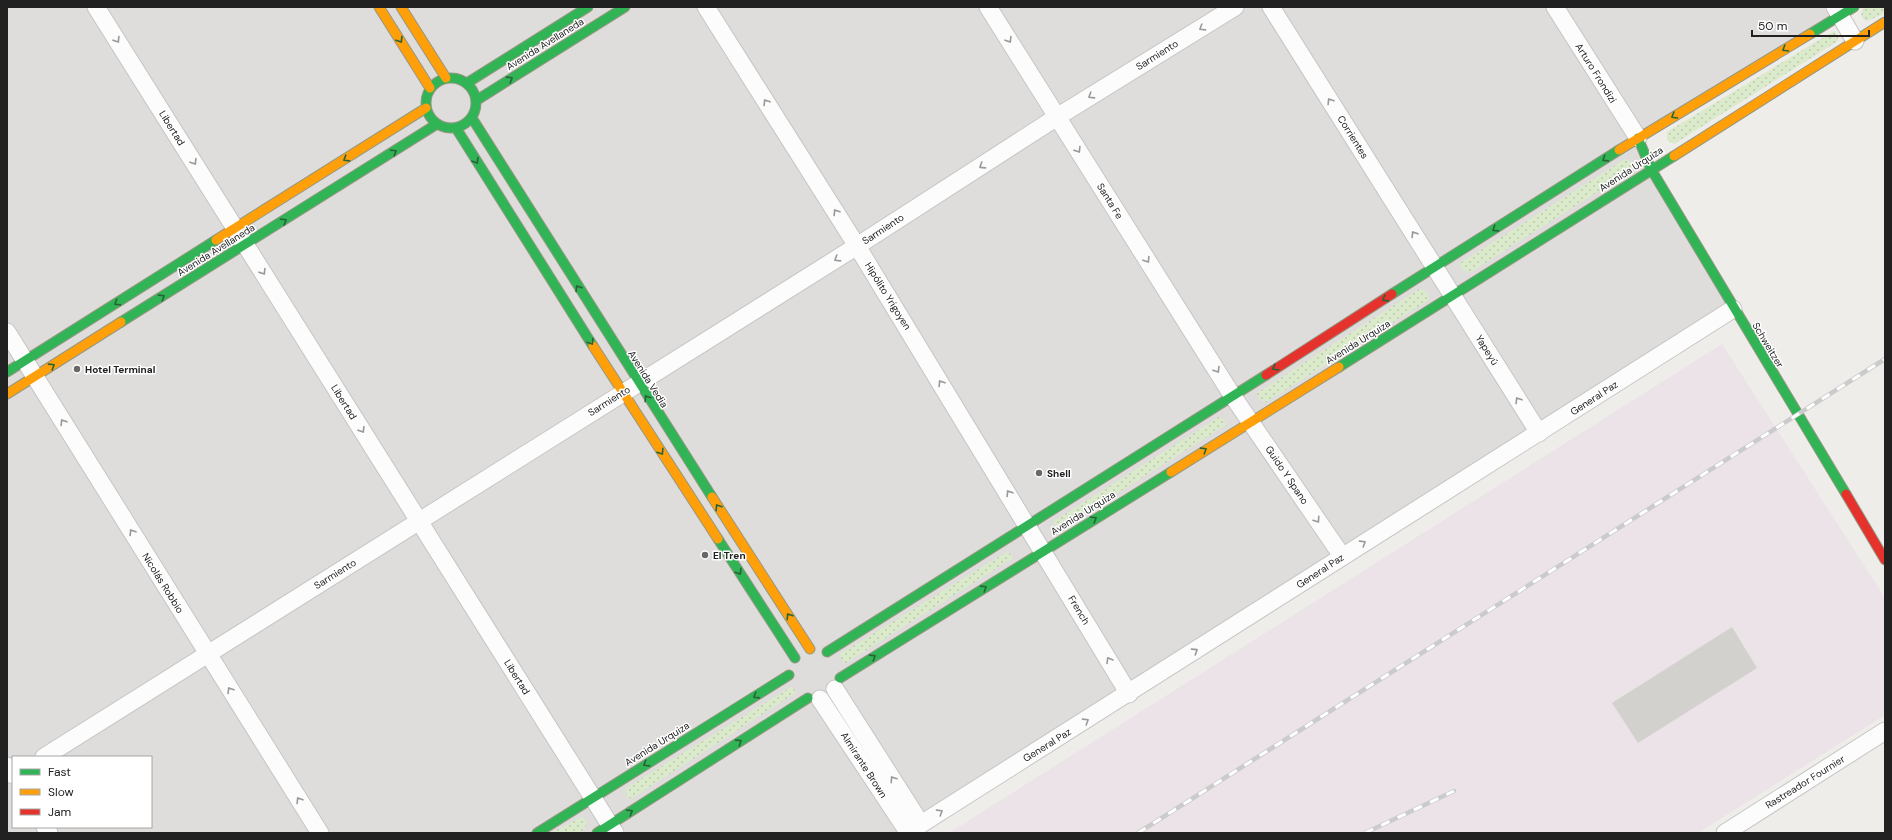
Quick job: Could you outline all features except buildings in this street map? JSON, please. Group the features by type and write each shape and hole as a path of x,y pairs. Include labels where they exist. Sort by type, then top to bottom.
{"main road":[{"path":"379,7 430,88"},
{"path":"401,7 446,78"},
{"name":"Avenida Avellaneda","path":"467,83 588,7"},
{"name":"Avenida Avellaneda","path":"477,100 625,7"},
{"name":"Avenida Urquiza","path":"827,652 1029,526 1232,395 1843,10"},
{"name":"Avenida Urquiza","path":"814,698 827,697 838,679 1453,296 1885,22"},
{"path":"446,78 457,78 467,83 472,87 477,100 476,109 472,118 468,123 456,128 443,127 437,124 432,120 426,108 427,95 430,88 440,80 446,78"},
{"name":"Avenida Avellaneda","path":"7,372 426,108"},
{"name":"Avenida Vedia","path":"472,118 638,383 810,649"},
{"name":"Avenida Avellaneda","path":"7,394 437,124"},
{"path":"456,128 622,393 795,658"},
{"name":"Schweitzer","path":"1638,138 1651,169 1885,560"},
{"path":"814,698 794,688 789,675 790,668 795,658 800,653 816,648 827,652 835,658"},
{"name":"Avenida Urquiza","path":"537,833 789,675"},
{"path":"607,830 814,698"}],"street":[{"name":"Libertad","path":"96,7 593,797 607,830"},
{"name":"Hipólito Yrigoyen","path":"706,7 857,246 1029,526"},
{"name":"Santa Fe","path":"988,7 1232,395"},
{"name":"Sarmiento","path":"46,756 857,246 1057,117 1235,7"},
{"name":"Corrientes","path":"1271,7 1435,267"},
{"name":"Arturo Frondizi","path":"1555,7 1638,138"},
{"path":"1843,10 1855,41"},
{"name":"Yapeyú","path":"1435,267 1539,433"},
{"name":"General Paz","path":"912,830 1129,694 1342,556 1734,309"},
{"name":"Nicolás Robbio","path":"7,332 320,833"},
{"name":"Guido Y Spano","path":"1232,395 1342,556"},
{"name":"French","path":"1029,526 1129,694"},
{"name":"Almirante Brown","path":"838,679 912,830"},
{"name":"Almirante Brown","path":"814,698 912,830"},
{"name":"Rastreador Fournier","path":"1725,833 1885,731"}],"shaded area":[{"path":"7,7 1854,7 1638,138 1733,309 907,833 7,833"},
{"path":"1722,344 1885,598 1885,715 1698,833 949,833"}],"green space":[{"path":"1863,7 1885,7 1885,13 1868,21 1864,20 1861,15"},
{"path":"1834,31 1838,35 1838,41 1674,144 1667,140 1667,132"},
{"path":"1625,159 1630,161 1632,170 1471,272 1465,271 1460,265 1460,263"},
{"path":"1419,289 1427,292 1429,300 1265,403 1258,398 1257,393"},
{"path":"1219,417 1224,420 1226,425 1059,530 1055,526 1054,521"},
{"path":"1008,551 1013,558 846,663 841,659 840,654"},
{"path":"791,687 797,692 631,799 627,796 626,788"},
{"path":"582,817 586,821 586,827 580,833 550,833"}],"railway":[{"path":"1138,833 1885,359"},
{"path":"1365,833 1454,791"}],"traffic: fast":[{"path":"467,83 588,7"},
{"path":"477,100 625,7"},
{"path":"1810,34 1854,7"},
{"path":"456,78 461,79 469,85 475,93 476,103 475,113 469,121 461,127 446,128 441,127 433,121 427,113 426,98 427,93 433,85 441,79 456,78"},
{"path":"472,118 712,497"},
{"path":"121,322 437,124"},
{"path":"456,128 593,346"},
{"path":"1638,138 1651,169 1846,494"},
{"path":"1392,294 1619,150"},
{"path":"1339,367 1674,156"},
{"path":"7,372 216,240"},
{"path":"827,652 1266,375"},
{"path":"840,678 1171,472"},
{"path":"718,539 795,658"},
{"path":"537,833 789,675"},
{"path":"597,833 808,698"}],"traffic: slow":[{"path":"379,7 430,88"},
{"path":"401,7 446,78"},
{"path":"1674,156 1885,22"},
{"path":"1619,150 1810,34"},
{"path":"216,240 426,108"},
{"path":"7,394 121,322"},
{"path":"593,346 718,539"},
{"path":"1171,472 1339,367"},
{"path":"712,497 810,649"}],"traffic: jam":[{"path":"1266,375 1392,294"},
{"path":"1846,494 1885,560"}],"place":[{"name":"Hotel Terminal","path":"77,369"},
{"name":"Shell","path":"1039,473"},
{"name":"El Tren","path":"705,555"}]}
